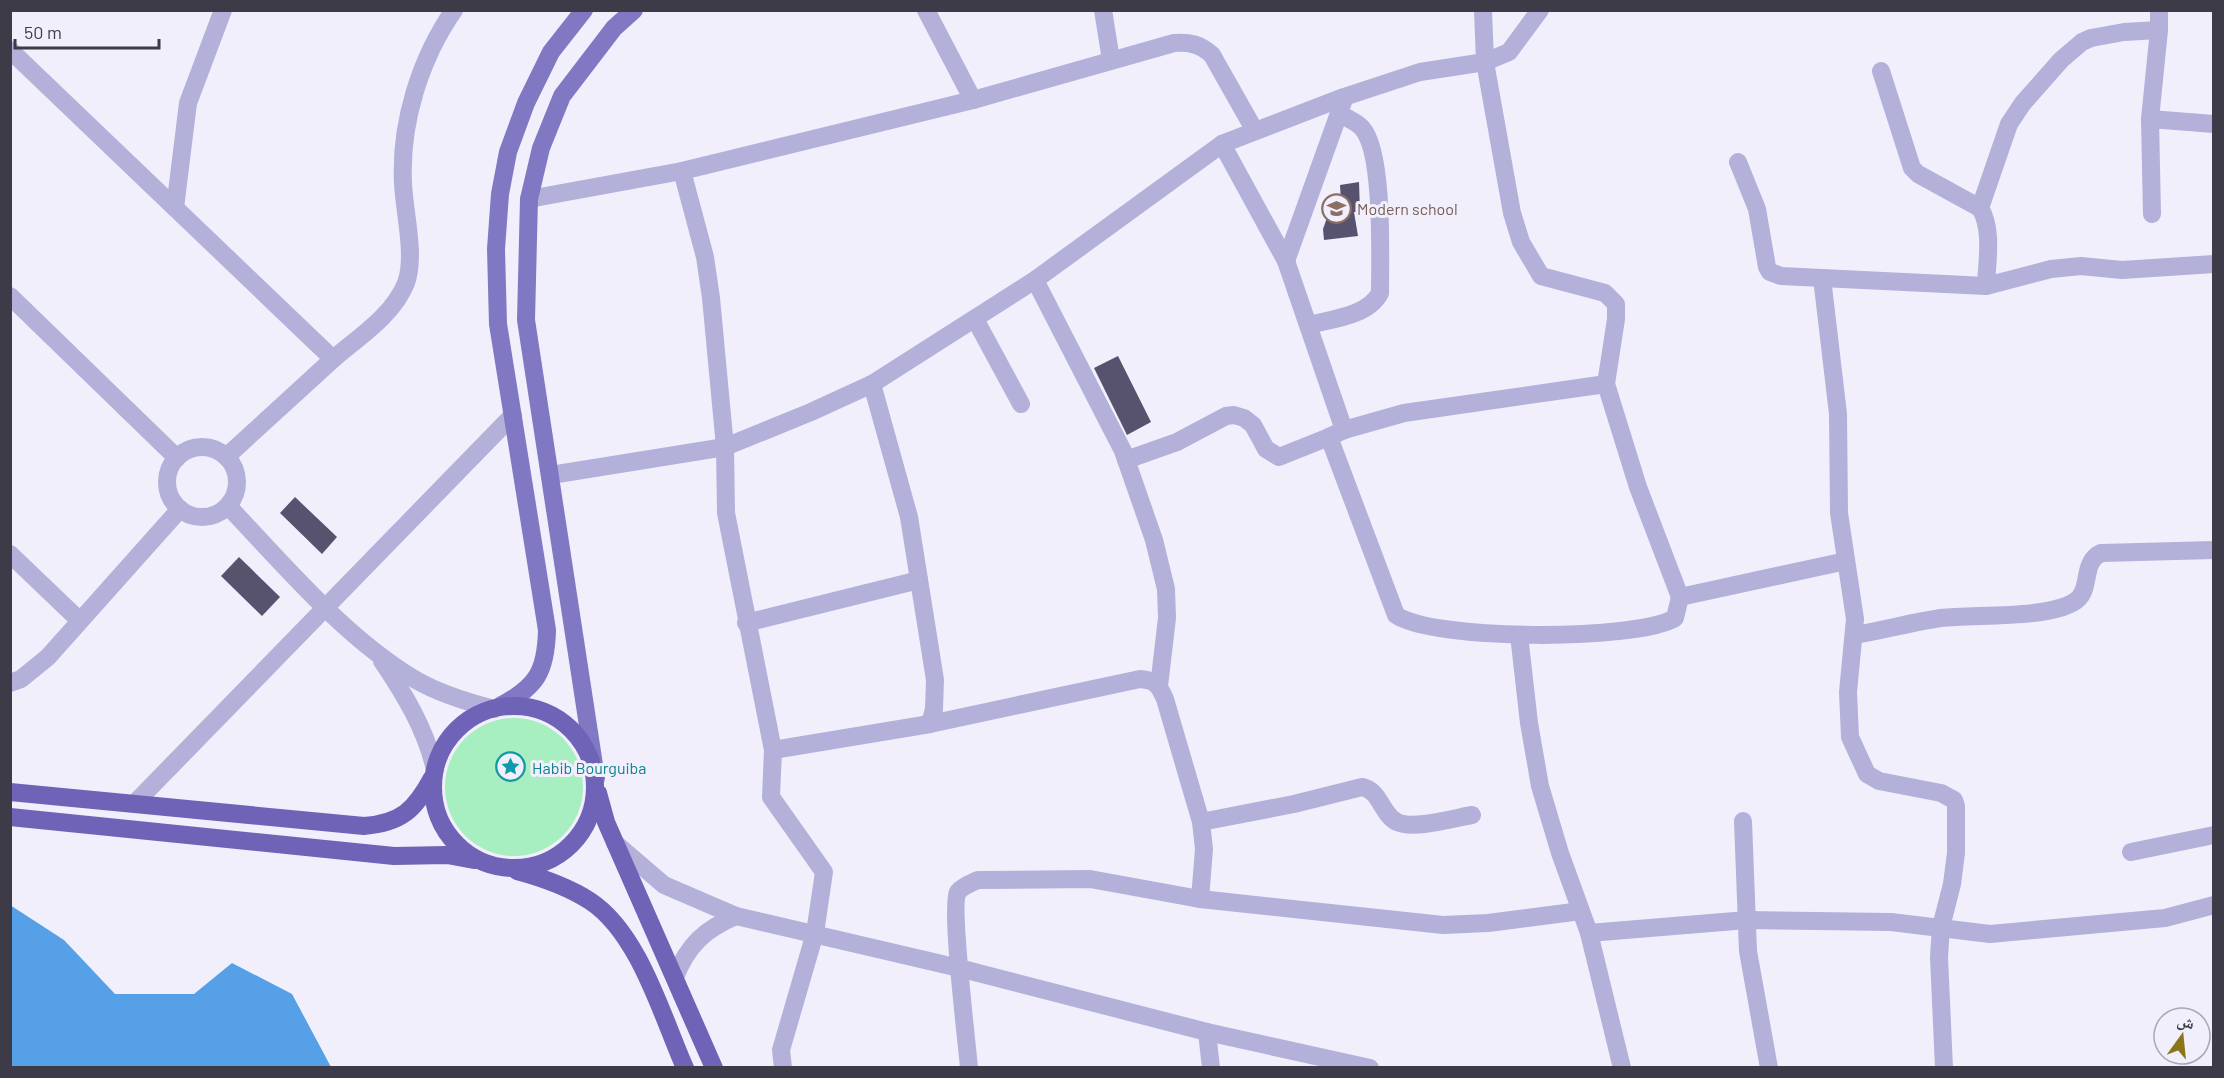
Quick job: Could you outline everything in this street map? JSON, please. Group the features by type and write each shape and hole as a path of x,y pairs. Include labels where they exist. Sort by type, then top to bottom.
{"highway":[{"path":"596,781 594,805 585,829 567,850 545,863 519,869 498,867 468,855 448,836 435,811 434,773 438,756 452,733 474,716 497,707 528,706 560,720 574,731 589,753 596,781 606,822 714,1068"},
{"path":"10,792 374,825 402,818 420,799 434,773"},
{"path":"10,817 393,856 447,855 564,886 591,902 612,921 640,963 685,1068"}],"main road":[{"path":"497,707 521,696 535,682 547,649 547,630 498,324 496,249 508,152 526,103 551,52 584,10"},
{"path":"596,781 526,320 529,199 541,148 562,96 614,28 634,10"}],"street":[{"path":"175,208 188,104 223,10"},
{"path":"226,457 381,318 406,282 410,262 402,181 405,136 418,82 443,26 454,10"},
{"path":"926,10 973,100"},
{"path":"1103,10 1111,60"},
{"path":"1222,144 1286,261 1309,325 1336,434 1396,615 1404,621 1448,629 1519,635 1652,628 1675,618 1680,597 1638,488 1606,384 1616,319 1616,304 1605,293 1541,276 1528,259 1512,213 1485,62 1483,10"},
{"path":"551,475 725,447 872,384 1035,280 1222,144 1255,131 1342,105 1420,72 1485,62 1509,52 1540,10"},
{"path":"2152,214 2150,120 2159,10"},
{"path":"1980,208 2009,124 2023,103 2061,60 2082,42 2091,38 2124,32 2159,30"},
{"path":"529,199 682,171 973,100 1174,43 1188,42 1202,46 1212,55 1255,131"},
{"path":"10,50 333,359"},
{"path":"1881,71 1912,168 1918,174 1980,208 1988,226 1986,286"},
{"path":"1286,261 1342,105"},
{"path":"1309,325 1366,307 1376,300 1380,293 1380,226 1372,149 1362,128 1342,105"},
{"path":"2150,120 2214,124"},
{"path":"1738,162 1757,208 1763,250 1770,272 1781,276 1986,286 2051,269 2081,266 2122,270 2214,264"},
{"path":"682,171 705,257 725,447 726,513 773,750 771,797 824,872 814,933 781,1050 783,1068"},
{"path":"1822,278 1838,414 1837,488 1854,610 1855,635 1850,671 1848,716 1850,737 1867,774 1879,781 1941,793 1955,802 1954,874 1941,927 1939,957 1944,1068"},
{"path":"1035,280 1126,460 1154,540 1166,589 1167,618 1160,686 1181,748 1201,822 1204,849 1200,899"},
{"path":"10,296 177,458"},
{"path":"975,319 1021,404"},
{"path":"872,384 909,517 936,694 930,724"},
{"path":"1126,460 1177,442 1226,416 1244,418 1253,425 1271,454 1279,457 1336,434 1404,413 1606,384"},
{"path":"135,803 513,415"},
{"path":"203,447 216,450 226,457 234,467 237,479 234,495 228,506 215,514 204,517 180,509 168,491 167,479 177,458 191,449 203,447"},
{"path":"228,506 326,607 372,647 424,684 473,704 497,707"},
{"path":"10,683 21,679 48,657 180,509"},
{"path":"1855,635 1939,618 2021,613 2073,603 2081,597 2089,562 2101,553 2214,550"},
{"path":"10,554 79,620"},
{"path":"1680,597 1846,561"},
{"path":"746,623 919,579"},
{"path":"1519,635 1529,723 1540,786 1560,852 1589,933 1622,1068"},
{"path":"372,647 414,714 430,750 434,773"},
{"path":"773,750 930,724 1140,679 1152,680 1160,686"},
{"path":"1201,822 1294,804 1362,786 1370,790 1390,817 1405,825 1472,815"},
{"path":"1743,821 1748,951 1769,1068"},
{"path":"2131,852 2214,835"},
{"path":"615,843 664,885 736,916 959,968 1207,1032 1370,1068"},
{"path":"969,1068 959,968 956,899 966,886 978,880 1090,879 1200,899 1443,925 1488,923 1581,911"},
{"path":"1589,933 1747,920 1891,922 1990,934 2165,918 2214,904"},
{"path":"675,977 683,956 697,938 715,925 736,916"},
{"path":"1207,1032 1210,1068"}],"green space":[{"path":"514,718 540,724 563,738 577,761 583,787 577,813 563,836 540,850 514,856 488,850 465,836 451,813 445,787 451,761 465,738 488,724"}],"water":[{"path":"10,905 64,940 115,994 194,994 232,963 292,994 331,1067 11,1067"}],"building":[{"path":"1359,182 1360,212 1354,212 1358,236 1324,240 1323,229 1333,201 1341,201 1340,185"},
{"path":"1118,356 1151,422 1127,435 1094,368"},
{"path":"295,497 337,537 322,554 280,513"},
{"path":"239,557 280,597 262,616 221,576"}],"place":[{"name":"Modern school","path":"1336,208"},
{"name":"Habib Bourguiba","path":"511,767"}]}
